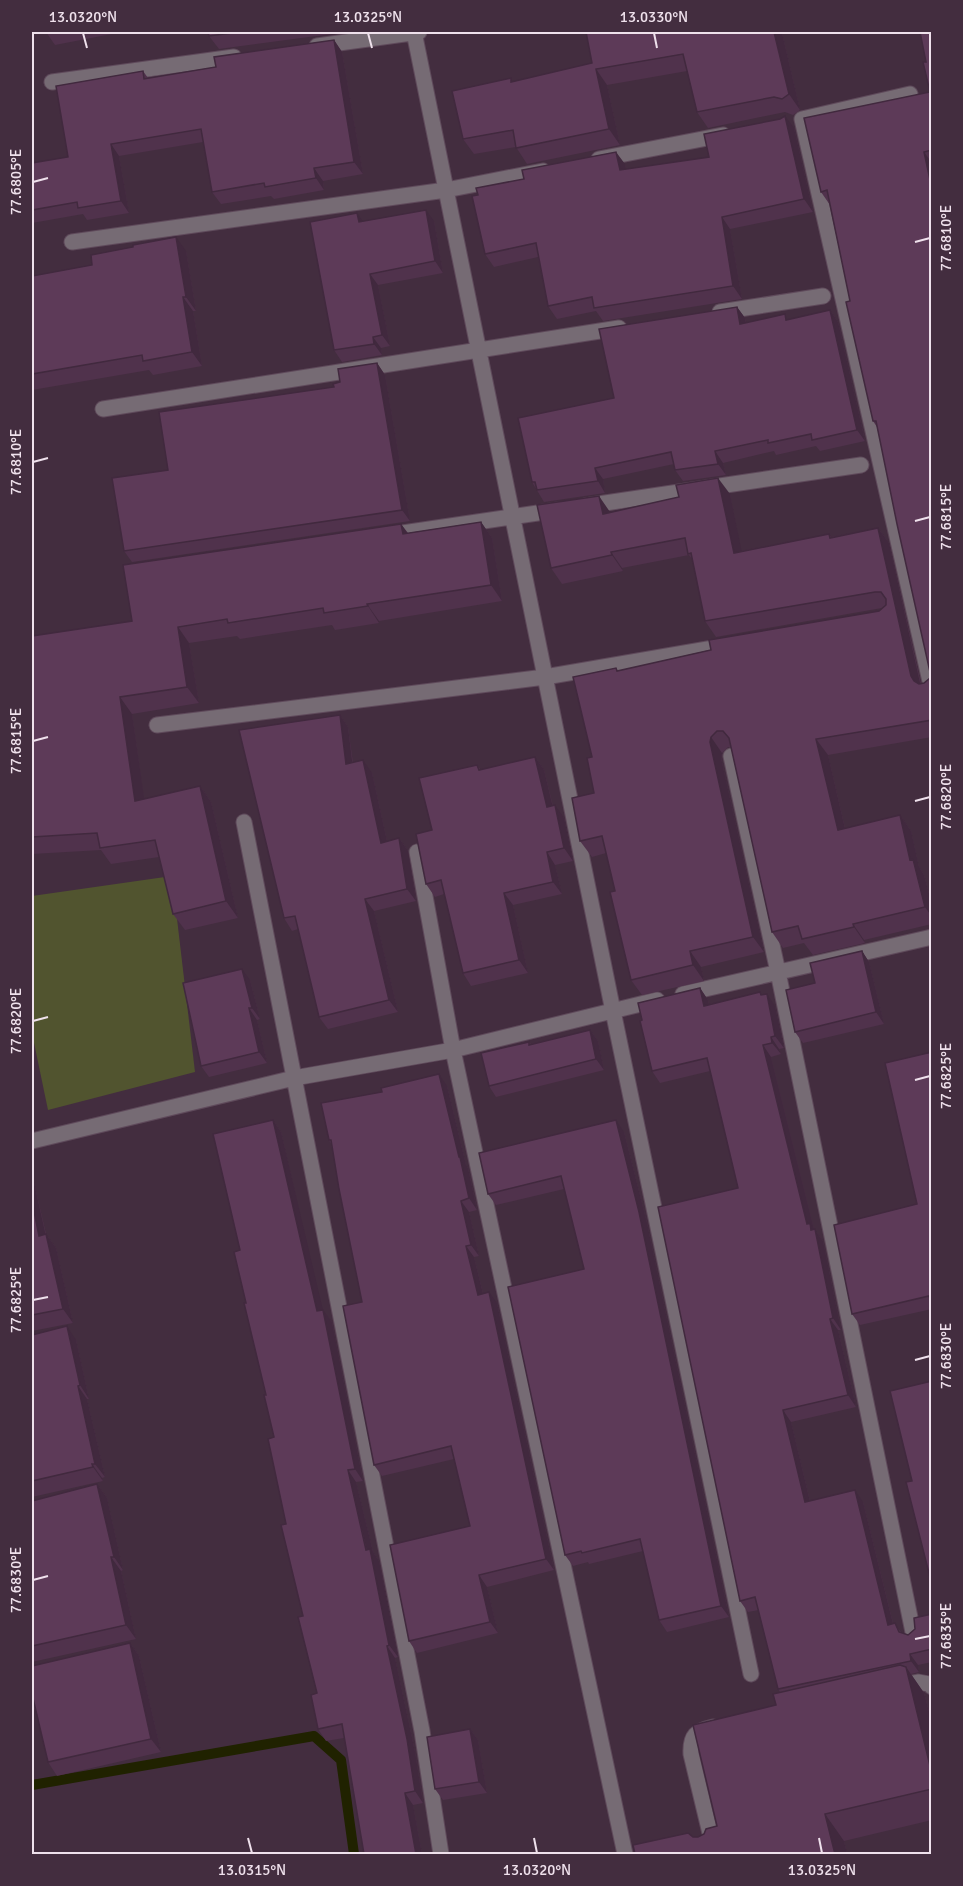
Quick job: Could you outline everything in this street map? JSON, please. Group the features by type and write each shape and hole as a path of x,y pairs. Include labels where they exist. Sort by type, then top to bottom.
{"street":[{"path":"414,32 613,1011 751,1674"},
{"path":"299,48 418,32"},
{"path":"52,82 253,54"},
{"path":"910,94 802,119 932,690"},
{"path":"587,162 740,131"},
{"path":"72,242 446,190 552,169"},
{"path":"709,314 823,296"},
{"path":"103,410 628,327"},
{"path":"371,537 861,465"},
{"path":"157,725 545,677 746,642"},
{"path":"731,756 778,972 914,1637"},
{"path":"244,822 422,1731 441,1854"},
{"path":"417,852 453,1050 625,1854"},
{"path":"32,1141 294,1078 453,1050 932,937"},
{"path":"885,1689 918,1682 932,1686"},
{"path":"715,1854 690,1743 695,1734 702,1730 731,1723"}],"green space":[{"path":"172,876 195,1072 48,1110 32,1033 32,896"}],"building":[{"path":"208,32 240,32 209,36"},
{"path":"586,32 774,32 789,94 782,99 774,97 697,112 683,54 596,69 609,129 516,148 513,130 463,139 452,91 511,78 511,82 592,63"},
{"path":"920,32 932,32 932,150 924,152 932,189 932,720 816,739 838,830 900,815 910,860 913,859 925,907 802,939 798,926 772,932 729,738 723,731 717,731 711,737 710,742 753,937 690,951 693,965 631,980 610,892 615,891 602,836 580,841 572,798 594,793 587,758 592,757 573,677 616,668 617,671 711,650 709,640 879,611 886,605 886,599 881,592 875,592 705,621 691,553 688,554 685,538 611,552 612,555 551,568 537,505 599,496 603,514 679,497 676,485 718,478 734,553 829,534 830,538 878,528 911,676 919,684 930,678 876,421 873,421 846,302 850,301 827,190 821,192 804,118 930,92 923,62 926,62"},
{"path":"334,40 354,162 314,168 316,178 265,187 264,183 212,192 201,129 111,144 121,201 78,208 77,202 32,210 32,163 68,157 56,86 143,71 144,79 216,67 214,57"},
{"path":"785,116 804,199 722,217 733,286 594,308 592,297 548,306 536,243 485,254 472,196 478,195 476,188 524,179 522,170 616,152 620,170 709,157 704,134 780,119"},
{"path":"426,210 435,261 370,274 382,335 373,337 374,344 334,350 310,222 357,213 359,222"},
{"path":"176,237 192,352 143,361 142,355 32,374 32,276 92,265 91,255"},
{"path":"737,307 740,324 785,314 786,320 830,310 857,430 812,440 811,434 715,451 718,464 675,470 671,452 595,468 598,481 537,490 535,482 532,482 518,418 614,398 599,329"},
{"path":"377,363 402,510 124,551 112,478 168,470 159,412 334,387 333,384 340,382 338,369"},
{"path":"481,522 491,585 324,613 323,608 228,623 227,619 178,627 187,687 120,697 135,801 200,786 226,901 173,914 155,840 100,848 97,833 32,837 32,636 132,621 123,565 401,524 403,534"},
{"path":"340,715 346,764 363,760 381,843 399,838 407,889 365,899 389,1000 319,1017 295,916 284,918 239,730"},
{"path":"535,757 547,807 555,805 564,848 547,852 553,882 504,893 519,960 463,973 441,880 426,884 416,834 432,830 419,778 477,765 479,770"},
{"path":"862,951 876,1012 795,1032 786,990 815,983 810,963"},
{"path":"242,969 252,1008 249,1008 259,1052 201,1066 183,983"},
{"path":"700,988 704,1006 760,992 761,995 767,994 775,1036 771,1037 772,1043 763,1045 807,1224 810,1223 811,1230 815,1229 833,1318 830,1319 848,1395 783,1410 805,1502 855,1490 888,1625 895,1623 899,1632 908,1635 915,1629 914,1618 932,1614 932,1649 910,1654 911,1661 778,1689 755,1597 740,1601 658,1207 738,1188 707,1058 652,1071 640,1021 642,1020 638,1003"},
{"path":"590,1030 596,1059 489,1086 481,1053 529,1042 529,1045"},
{"path":"932,1052 932,1305 929,1296 852,1314 834,1225 917,1204 885,1063"},
{"path":"439,1074 469,1198 461,1201 471,1245 466,1246 478,1295 489,1292 546,1559 479,1575 490,1622 409,1641 390,1545 470,1526 451,1446 374,1465 343,1306 362,1302 331,1140 329,1140 321,1103 382,1092 381,1088"},
{"path":"273,1120 317,1311 323,1310 355,1469 348,1470 366,1550 370,1549 389,1645 387,1646 407,1739 415,1791 405,1793 416,1854 364,1854 342,1724 318,1729 311,1695 317,1693 298,1617 303,1616 281,1525 286,1524 268,1439 274,1437 234,1252 240,1250 213,1134"},
{"path":"616,1120 639,1212 721,1606 659,1620 640,1539 565,1555 508,1287 584,1269 561,1176 488,1194 479,1153"},
{"path":"32,1201 39,1236 46,1234 63,1309 32,1315"},
{"path":"67,1326 95,1464 92,1464 93,1467 32,1481 32,1335"},
{"path":"932,1381 932,1585 906,1482 912,1481 890,1391"},
{"path":"97,1484 114,1557 111,1557 126,1625 32,1646 32,1501"},
{"path":"130,1643 151,1739 48,1762 32,1694 32,1666"},
{"path":"900,1665 906,1667 932,1774 932,1789 825,1814 835,1854 635,1854 633,1845 688,1833 693,1837 698,1837 704,1834 706,1829 717,1826 693,1725 776,1705 773,1694"},
{"path":"470,1729 479,1782 435,1789 427,1737"}],"waterway":[{"path":"32,1785 314,1736 341,1760 354,1854"}]}
